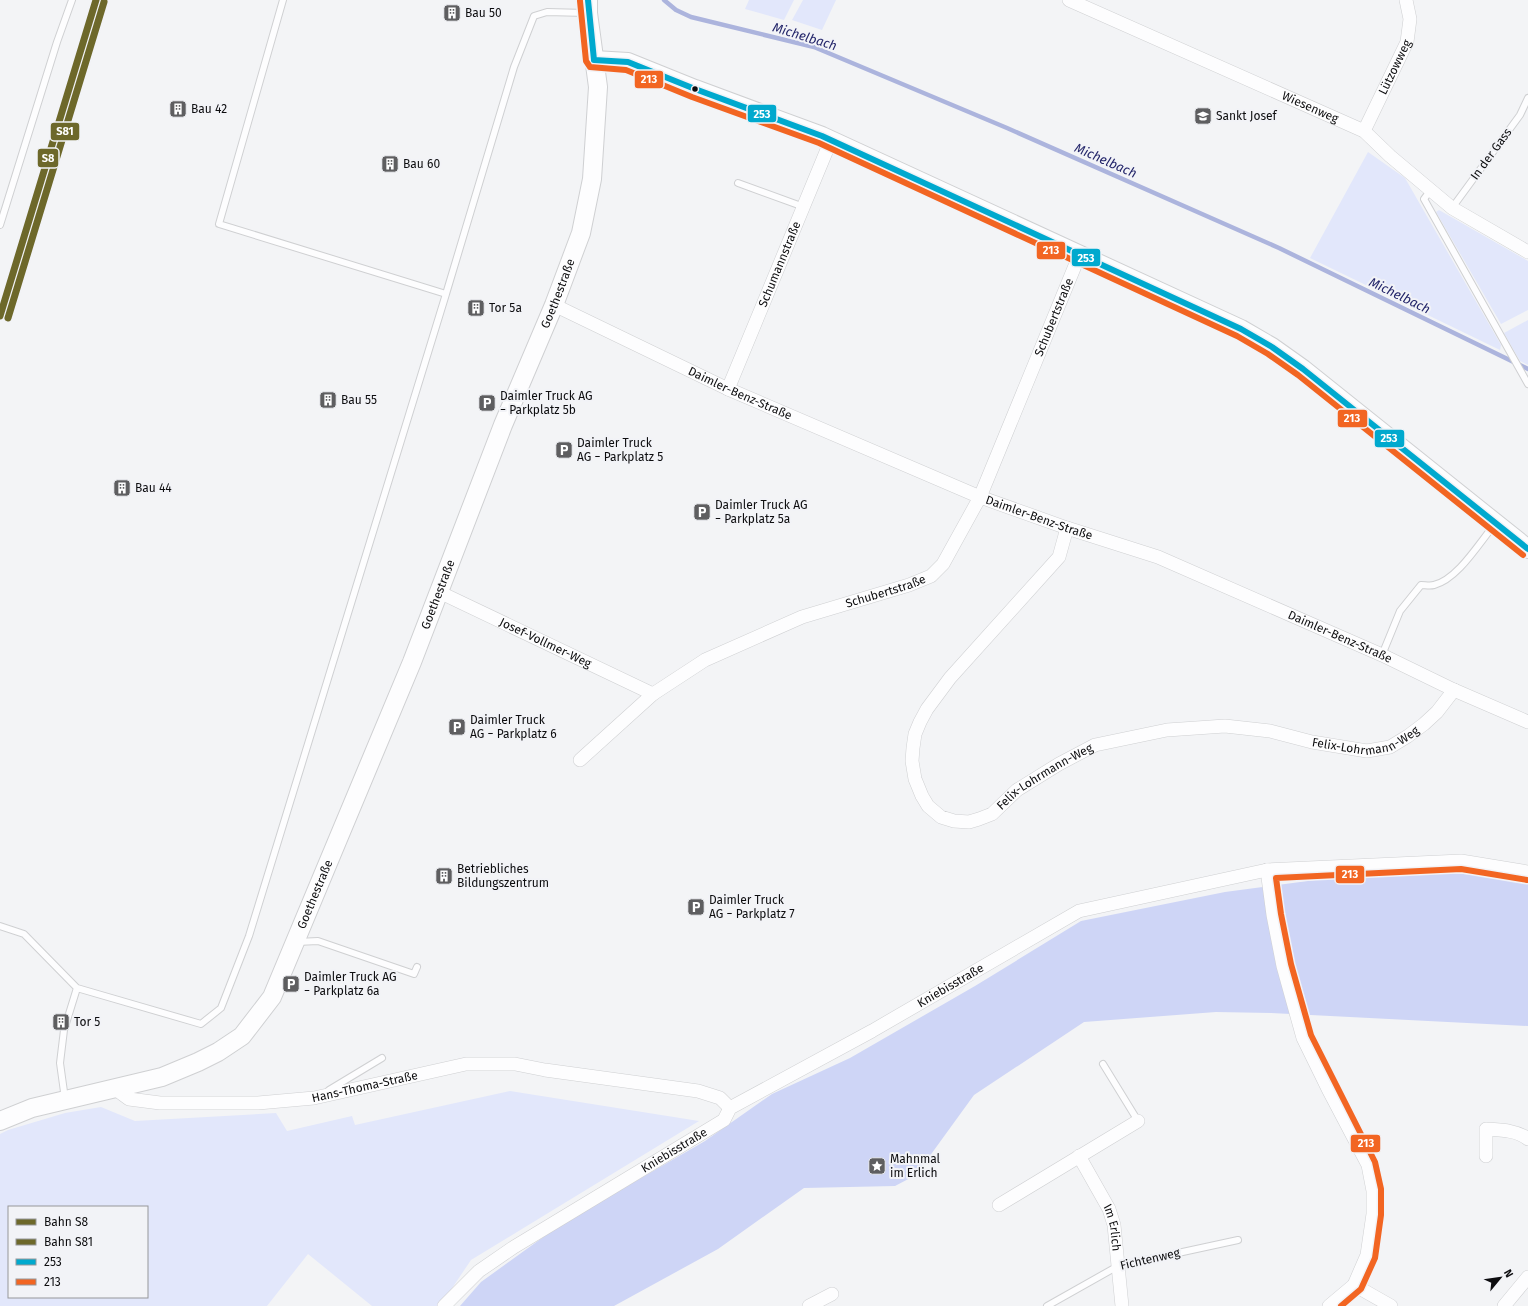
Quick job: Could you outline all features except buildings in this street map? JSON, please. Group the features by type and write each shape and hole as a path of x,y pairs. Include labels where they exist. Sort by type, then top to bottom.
{"street":[{"name":"Wiesenweg","path":"1069,0 1364,131 1390,156 1452,208 1528,252"},
{"name":"Lützowweg","path":"1364,131 1407,42 1410,19 1406,0"},
{"name":"Goethestraße","path":"114,1088 162,1077 218,1052 242,1036 272,997 412,662 503,425 554,305 582,233 592,179 598,87 588,7"},
{"path":"594,60 628,62 694,89 832,140 1241,330 1272,347 1303,369 1528,549"},
{"name":"Schumannstraße","path":"728,389 832,140"},
{"name":"Schubertstraße","path":"580,760 653,694 705,660 802,618 909,585 931,576 943,564 980,497 1079,256"},
{"name":"Daimler-Benz-Straße","path":"554,305 728,389 980,497 1067,528 1158,557 1382,655 1454,690 1528,722"},
{"name":"Felix-Lohrmann-Weg","path":"1067,528 1058,557 950,678 927,709 920,722 913,748 912,760 915,779 928,806 941,817 954,821 969,822 992,814 1017,790 1058,764 1095,745 1167,730 1225,726 1270,731 1312,742 1367,751 1390,747 1424,724 1437,712 1454,690"},
{"name":"Josef-Vollmer-Weg","path":"438,592 653,694"},
{"name":"Kniebisstraße","path":"444,1306 479,1271 514,1247 724,1120 730,1108 872,1031 1079,911 1267,870 1461,860 1528,872"},
{"path":"1267,870 1273,915 1283,966 1303,1038 1368,1165 1372,1190 1373,1214 1367,1255 1354,1285 1329,1306"},
{"name":"Hans-Thoma-Straße","path":"114,1088 129,1099 160,1103 258,1103 314,1098 466,1064 515,1064 545,1070 698,1091 720,1098 730,1108"},
{"path":"0,1121 32,1108 114,1088"},
{"path":"999,1205 1138,1122"},
{"path":"1486,1156 1486,1129 1508,1131 1528,1139"},
{"name":"Im Erlich","path":"1079,1156 1109,1209 1114,1225 1122,1306"},
{"path":"1504,1306 1528,1277"},
{"path":"1354,1285 1392,1306"},
{"path":"809,1306 832,1294"}],"lane":[{"path":"0,225 57,42 72,0"},
{"path":"283,0 219,224 446,294"},
{"path":"0,926 24,934 77,988 201,1024 221,1008 249,936 514,67 534,16 547,12 588,7"},
{"name":"In der Gass","path":"1452,208 1520,114 1528,98"},
{"path":"738,183 804,207"},
{"path":"1430,191 1424,199 1528,384"},
{"path":"1382,655 1400,611 1421,585 1433,585 1444,580 1459,569 1496,523"},
{"path":"295,942 318,941 414,974 416,967"},
{"path":"65,1100 60,1063 64,1030 77,988"},
{"path":"314,1098 342,1083 382,1058"},
{"path":"1103,1064 1138,1122"},
{"name":"Fichtenweg","path":"1047,1306 1118,1266 1238,1240"}],"shaded area":[{"path":"749,0 794,0 784,20 745,9"},
{"path":"803,0 836,0 822,30 792,20"},
{"path":"1368,152 1405,178 1501,345 1500,350 1310,258"},
{"path":"1439,210 1528,261 1528,310 1501,324 1436,212"},
{"path":"1528,320 1528,365 1520,361 1504,333"},
{"path":"1399,869 1489,876 1528,882 1528,1026 1271,1013 1216,1012 1084,1022 974,1095 916,1175 895,1186 804,1188 718,1249 614,1306 460,1306 481,1282 560,1225 705,1141 772,1094 850,1058 975,986 1081,921 1225,892"},
{"path":"510,1091 699,1121 471,1260 440,1306 372,1306 308,1254 267,1306 0,1306 0,1134 8,1130 65,1113 101,1107 135,1121 276,1113 287,1131 352,1116 355,1125"}],"waterway":[{"name":"Michelbach","path":"664,0 676,10 691,17 814,47 1007,128 1279,248 1528,369"}],"rail line":[{"name":"S8","path":"0,316 96,0"},
{"name":"S81","path":"8,318 104,2"}],"transit line":[{"name":"253","path":"588,0 594,60"},
{"name":"213","path":"580,1 586,61 590,67 626,70 692,97 819,143 1237,336 1268,354 1298,375 1523,555"},
{"name":"253","path":"594,60 628,62 695,89 822,136 1241,329 1272,347 1303,369 1528,549"},
{"name":"213","path":"1341,1306 1361,1289 1375,1258 1381,1215 1381,1189 1375,1162 1311,1035 1291,964 1281,914 1276,878 1461,869 1527,880"}],"place":[{"name":"Bau 50","path":"452,13"},
{"name":"Bau 42","path":"178,109"},
{"name":"Sankt Josef","path":"1203,116"},
{"name":"Bau 60","path":"390,164"},
{"name":"Tor 5a","path":"476,308"},
{"name":"Bau 55","path":"328,400"},
{"name":"Daimler Truck AG − Parkplatz 5b","path":"487,403"},
{"name":"Daimler Truck AG − Parkplatz 5","path":"564,450"},
{"name":"Bau 44","path":"122,488"},
{"name":"Daimler Truck AG − Parkplatz 5a","path":"702,512"},
{"name":"Daimler Truck AG − Parkplatz 6","path":"457,727"},
{"name":"Betriebliches Bildungszentrum","path":"444,876"},
{"name":"Daimler Truck AG − Parkplatz 7","path":"696,907"},
{"name":"Daimler Truck AG − Parkplatz 6a","path":"291,984"},
{"name":"Tor 5","path":"61,1022"},
{"name":"Mahnmal im Erlich","path":"877,1166"}]}
